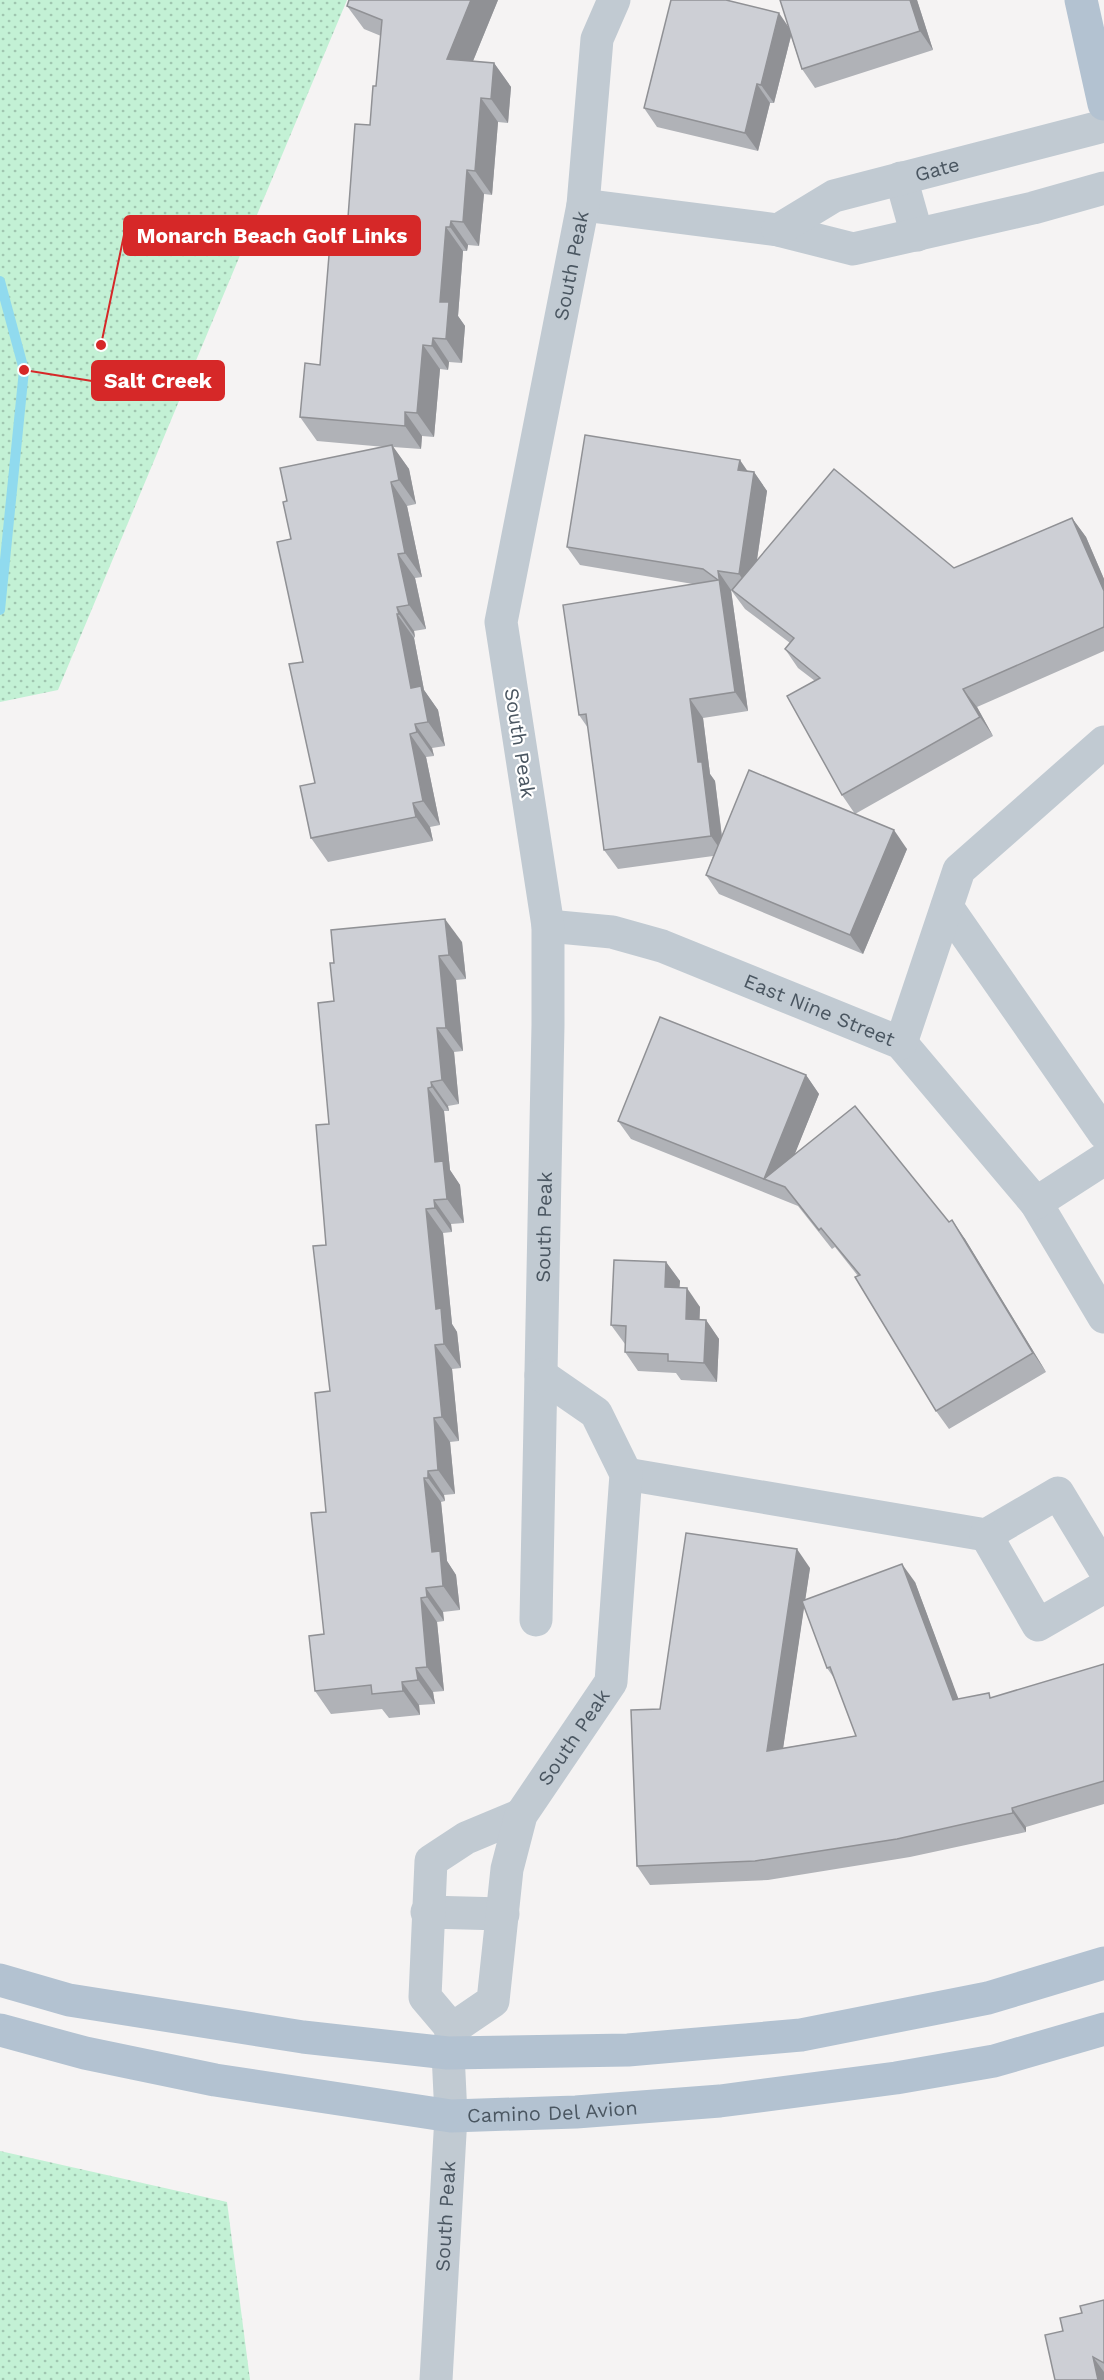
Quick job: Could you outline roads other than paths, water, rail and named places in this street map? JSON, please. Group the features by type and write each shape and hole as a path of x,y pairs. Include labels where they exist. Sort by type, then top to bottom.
{"main road":[{"path":"1081,0 1104,104"},
{"path":"0,1980 69,2000 303,2037 450,2041 628,2050 801,2035 988,1998 1104,1963"},
{"name":"Camino Del Avion","path":"0,2030 86,2053 215,2080 451,2116 576,2112 720,2101 994,2061 1104,2029"}],"street":[{"name":"South Peak","path":"536,1620 548,926 501,622 583,205 597,39 614,0"},
{"name":"Gate","path":"778,230 834,196 1104,126"},
{"path":"901,178 917,235"},
{"path":"583,205 778,230 853,249 1034,208 1104,188"},
{"path":"901,1042 959,870 1104,742"},
{"path":"947,907 1104,1133"},
{"name":"East Nine Street","path":"548,926 612,932 662,946 901,1042 1036,1203 1104,1317"},
{"path":"1036,1203 1104,1159"},
{"path":"541,1375 596,1413 626,1474 986,1535 1058,1493 1104,1569"},
{"name":"South Peak","path":"436,2380 451,2116 450,2041 494,2001 507,1869 521,1815 611,1682 626,1474"},
{"path":"986,1535 1038,1625 1104,1587"},
{"path":"450,2041 425,1997 431,1861 466,1838 521,1815"},
{"path":"427,1912 503,1914"}],"waterway":[{"path":"0,281 24,370 0,610"}],"place":[{"name":"Monarch Beach Golf Links","path":"101,345"},
{"name":"Salt Creek","path":"24,370"}]}
